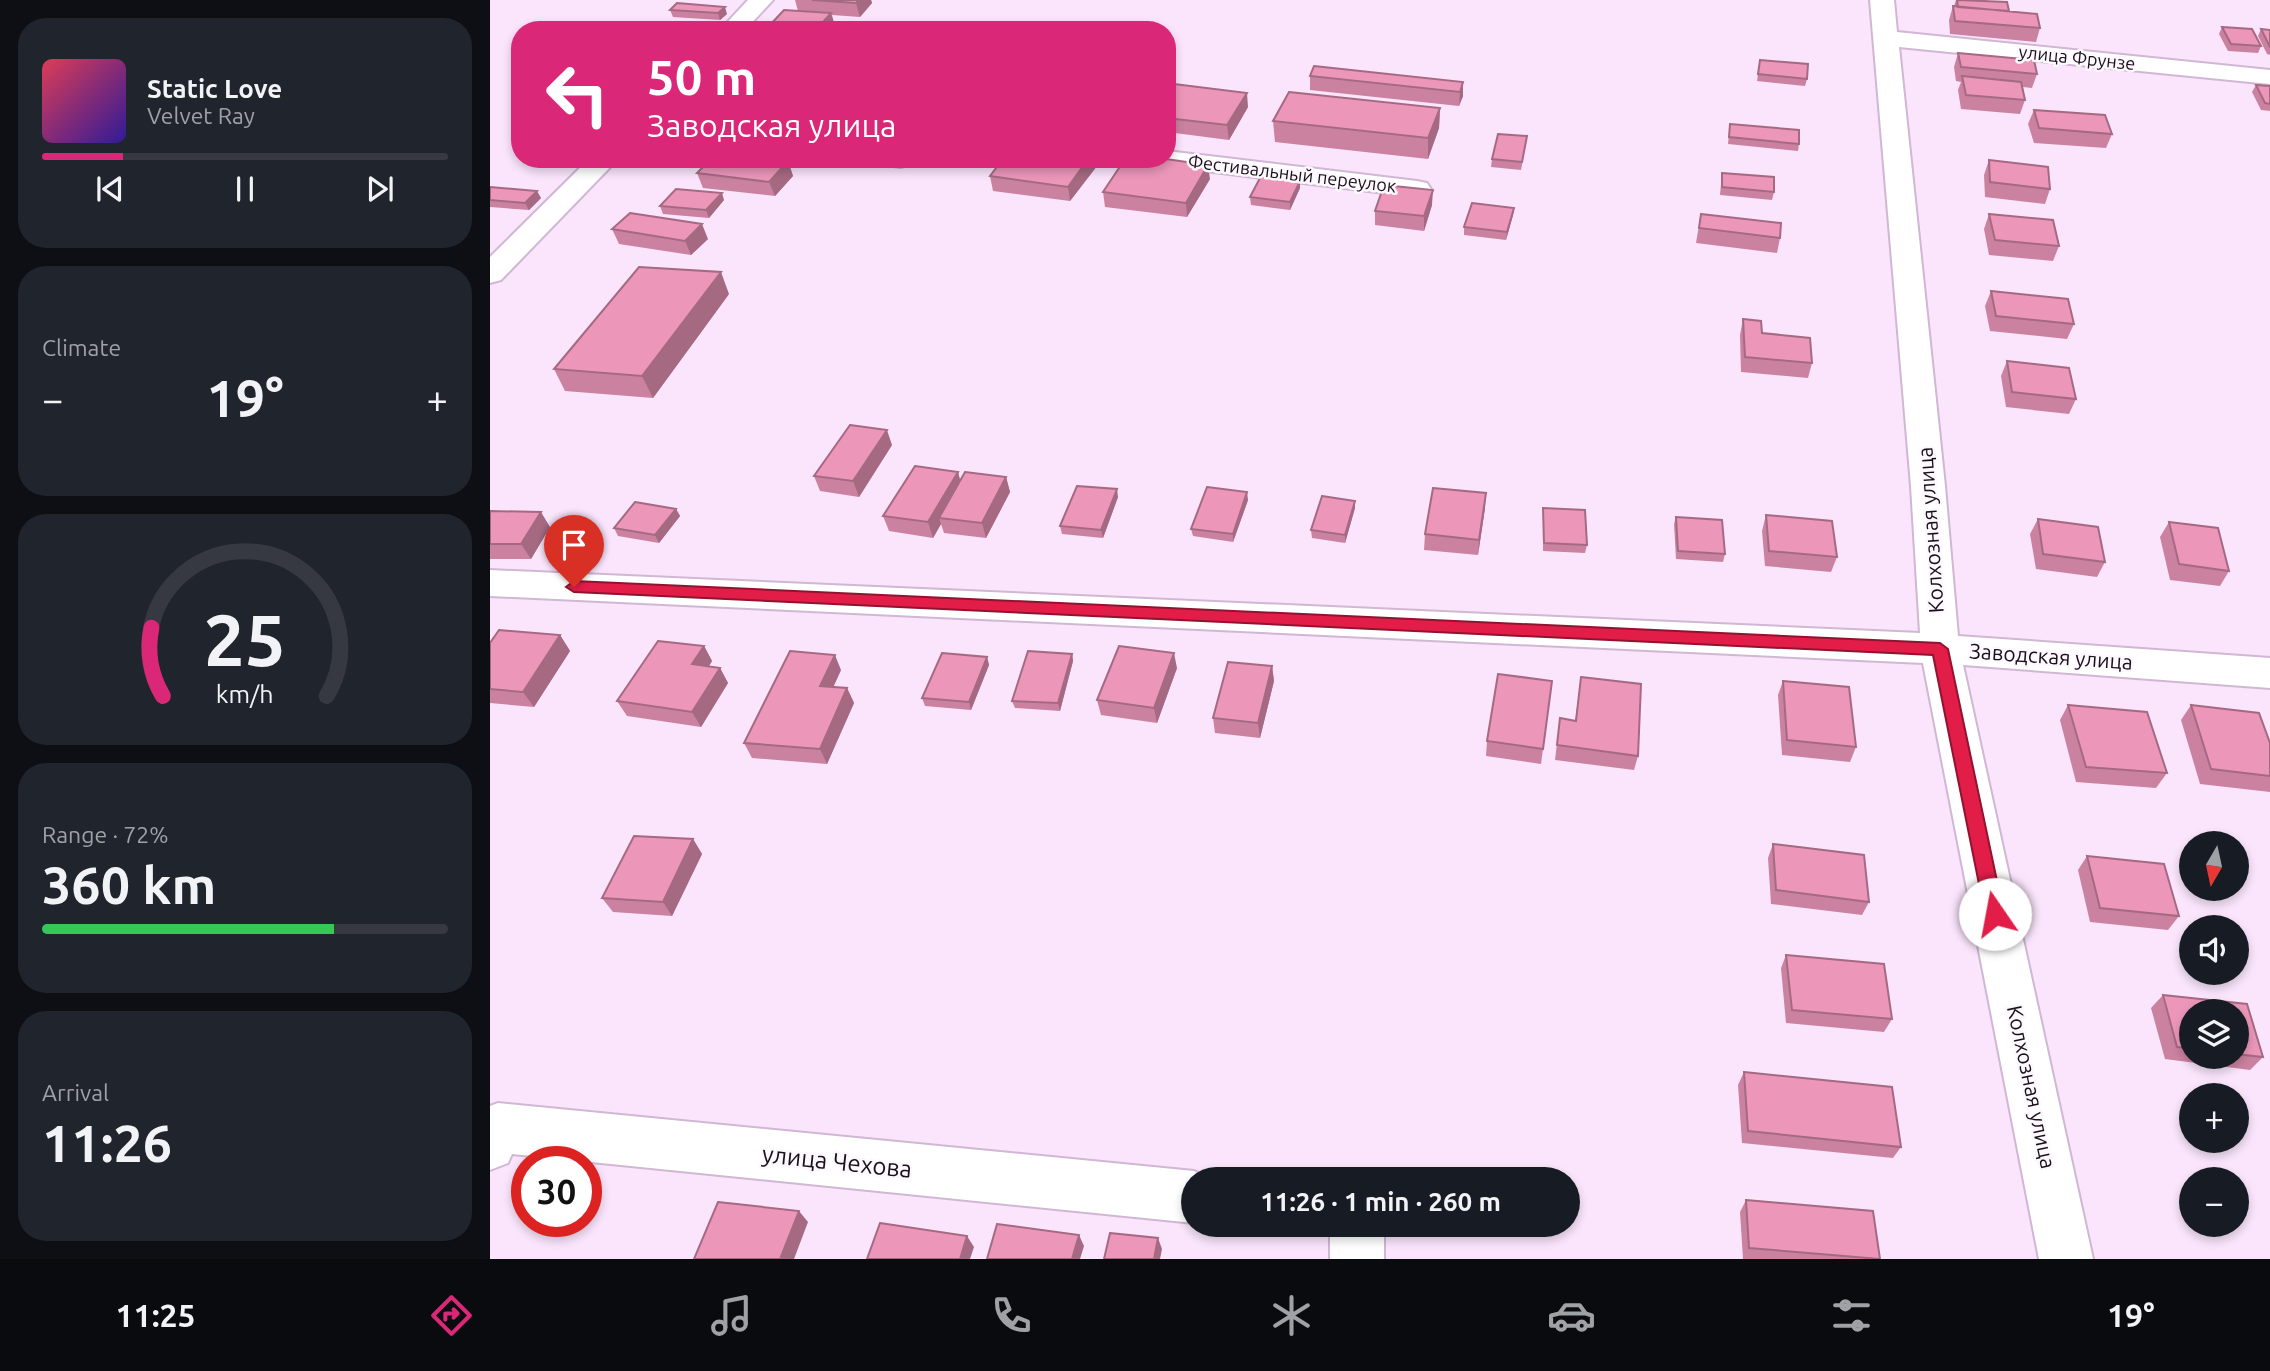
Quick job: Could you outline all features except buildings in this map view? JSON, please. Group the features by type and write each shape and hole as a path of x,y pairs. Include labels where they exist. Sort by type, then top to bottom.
{"street":[{"path":"741,21 761,0"},
{"name":"Колхозная улица","path":"1882,0 1928,486 1940,649 2066,1259"},
{"name":"улица Фрунзе","path":"1885,38 2270,78"},
{"name":"Фестивальный переулок","path":"1176,160 1417,189"},
{"path":"490,274 596,168"},
{"name":"Заводская улица","path":"490,583 1940,649 2270,673"},
{"name":"улица Чехова","path":"490,1144 498,1128 1181,1196"},
{"path":"1357,1237 1357,1259"}],"route":[{"path":"574,587 1940,649 1995,914"}]}
